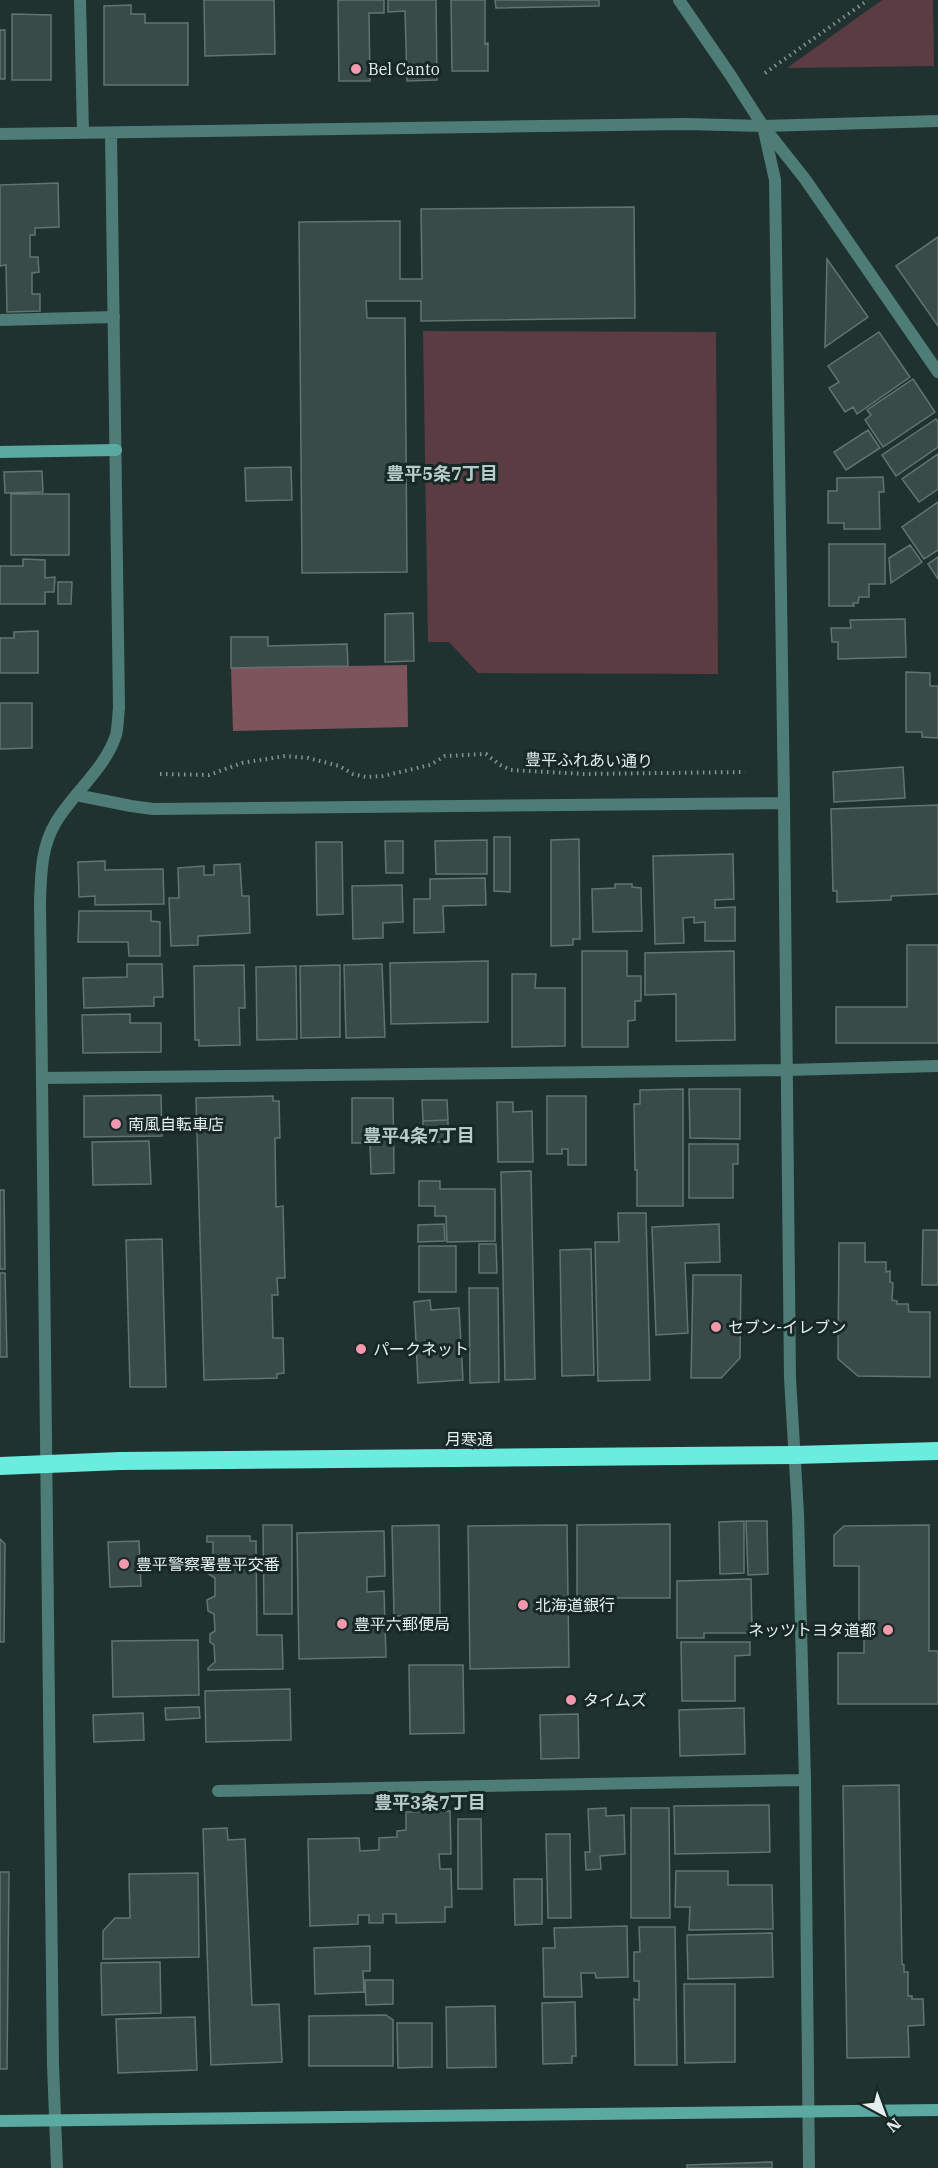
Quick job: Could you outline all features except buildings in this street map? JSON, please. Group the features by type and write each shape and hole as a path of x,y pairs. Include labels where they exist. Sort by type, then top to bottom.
{"highway":[{"name":"月寒通","path":"0,1466 46,1466 120,1461 795,1455 938,1451"}],"street":[{"path":"80,0 83,133"},
{"path":"679,0 763,126 805,179 938,372"},
{"path":"0,134 686,124 763,126 938,121"},
{"path":"763,126 775,180 790,1378 798,1513 805,1780 809,2168"},
{"path":"57,2168 54,2119 46,1466 42,862 56,822 106,756 116,734 119,708 111,133"},
{"path":"0,320 114,317"},
{"path":"0,452 116,450"},
{"path":"76,795 153,809 784,803"},
{"path":"43,1078 787,1070 938,1066"},
{"path":"218,1791 805,1780"},
{"path":"0,2121 938,2110"}],"path":[{"path":"765,73 868,0"},
{"name":"豊平ふれあい通り","path":"160,774 209,775 242,763 285,756 308,758 339,766 353,774 366,777 383,776 430,765 445,756 486,754 511,770 584,774 745,772"}],"shaded area":[{"path":"882,0 933,0 934,66 787,68"},
{"path":"423,331 716,332 718,674 478,673 449,642 428,642"},
{"path":"407,665 408,727 233,731 231,668"}],"place":[{"name":"Bel Canto","path":"356,69"},
{"name":"南風自転車店","path":"116,1124"},
{"name":"セブン-イレブン","path":"716,1327"},
{"name":"パークネット","path":"361,1349"},
{"name":"豊平警察署豊平交番","path":"124,1564"},
{"name":"北海道銀行","path":"523,1605"},
{"name":"豊平六郵便局","path":"342,1624"},
{"name":"ネッツトヨタ道都","path":"888,1630"},
{"name":"タイムズ","path":"571,1700"}],"district":[{"name":"豊平5条7丁目","path":"442,474"},
{"name":"豊平4条7丁目","path":"419,1136"},
{"name":"豊平3条7丁目","path":"430,1803"}]}
